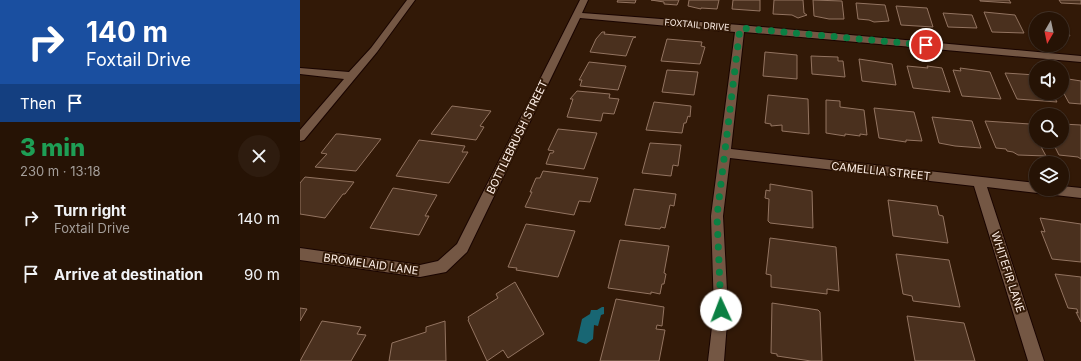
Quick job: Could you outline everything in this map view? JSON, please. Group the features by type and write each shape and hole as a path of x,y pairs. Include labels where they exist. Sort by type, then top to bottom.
{"street":[{"path":"300,137 352,76 411,0"},
{"name":"BOTTLEBRUSH STREET","path":"441,267 462,248 584,0"},
{"name":"FOXTAIL DRIVE","path":"576,15 740,28 1081,59"},
{"path":"716,361 721,310 717,216 740,28"},
{"path":"300,71 352,76"},
{"name":"CAMELLIA STREET","path":"725,154 1029,187"},
{"name":"WHITEFIR LANE","path":"979,182 1036,361"},
{"path":"1069,192 1081,193"},
{"name":"BROMELAID LANE","path":"300,254 420,271 441,267"}],"water":[{"path":"604,307 604,314 601,315 598,326 594,325 593,339 586,344 577,341 582,319 590,314 591,310 597,310"}],"building":[{"path":"618,0 636,0 635,3 617,2"},
{"path":"651,0 679,0 677,5 664,4 664,2"},
{"path":"689,0 719,0 717,9 701,9 688,6"},
{"path":"733,0 760,0 760,11 732,9"},
{"path":"774,0 803,0 804,13 807,15 798,18 792,15 773,14"},
{"path":"813,0 842,1 844,19 829,19 814,16"},
{"path":"1009,0 1011,3 980,1"},
{"path":"1059,0 1081,0 1081,4 1061,3"},
{"path":"856,3 885,5 889,21 874,22 858,19"},
{"path":"896,6 927,8 933,27 901,25"},
{"path":"984,12 1015,15 1024,33 992,32"},
{"path":"943,13 972,15 977,28 948,27"},
{"path":"602,32 605,32 604,34 636,37 633,38 626,56 590,52 596,39"},
{"path":"667,39 702,42 701,46 705,47 700,64 661,61"},
{"path":"765,52 797,55 797,79 763,76"},
{"path":"811,56 838,57 838,61 843,61 845,77 812,74"},
{"path":"859,59 892,64 896,85 862,81"},
{"path":"589,62 626,66 618,90 580,86 582,80 579,80"},
{"path":"907,66 942,68 950,92 913,88"},
{"path":"960,68 990,72 1001,99 962,96 953,70 961,71"},
{"path":"667,70 698,72 694,95 662,92"},
{"path":"1005,73 1029,75 1029,100 1017,99"},
{"path":"1069,79 1081,81 1081,104 1069,103 1067,100 1069,100"},
{"path":"577,91 610,94 609,98 619,99 614,114 603,113 601,121 567,117 573,99 570,99"},
{"path":"768,95 808,99 809,134 782,131 782,125 771,126 771,124 765,123"},
{"path":"826,100 840,101 840,107 864,110 867,135 860,134 860,136 845,134 845,136 826,133"},
{"path":"1030,100 1056,100 1057,102"},
{"path":"654,102 691,106 690,117 688,116 686,123 684,123 682,133 646,130"},
{"path":"452,106 491,111 480,126 484,127 476,140 431,134"},
{"path":"874,108 914,112 922,141 906,140 906,142 879,138"},
{"path":"932,117 972,121 981,148 939,143"},
{"path":"985,121 1029,124 1029,148 1042,148 1046,156 1018,155 1007,151 1006,149 996,148"},
{"path":"1069,124 1081,125 1081,159 1078,157 1059,155 1056,148 1069,148"},
{"path":"558,129 597,133 584,169 546,164 550,153 553,153 554,151 548,150"},
{"path":"336,134 381,139 356,171 315,167 327,154 321,153"},
{"path":"419,140 465,146 462,152 468,152 449,183 396,176"},
{"path":"650,143 681,145 678,166 673,165 671,176 642,173"},
{"path":"543,171 598,178 590,202 579,201 574,215 525,207 532,192 530,192 536,178 540,178"},
{"path":"305,177 354,182 325,218 300,214 300,183"},
{"path":"770,184 812,191 813,228 770,223 768,221 769,199 765,198 766,190 770,191"},
{"path":"393,188 437,195 425,216 429,216 419,235 370,228"},
{"path":"634,189 676,194 674,206 670,205 665,228 661,227 660,229 625,225"},
{"path":"888,200 937,206 939,215 943,216 948,243 893,236"},
{"path":"1040,218 1081,224 1081,262 1052,259 1041,231 1045,232"},
{"path":"526,224 575,231 558,277 516,270 517,268 508,267"},
{"path":"770,238 836,247 839,291 827,289 827,294 771,287 771,275 766,274"},
{"path":"620,240 669,246 664,273 666,274 660,294 608,288"},
{"path":"896,254 949,260 960,307 913,301 912,296 903,294"},
{"path":"1055,274 1081,277 1081,322 1076,312 1078,313 1077,309 1068,308"},
{"path":"515,282 544,334 508,358 503,350 487,361 468,317 498,298 496,294"},
{"path":"616,299 664,307 662,326 657,325 656,329 665,330 659,361 600,361"},
{"path":"772,303 818,310 820,312 822,361 811,361 777,356 777,354 771,353"},
{"path":"300,308 307,309 300,321"},
{"path":"907,316 964,323 975,361 915,361"},
{"path":"322,321 361,327 357,334 366,335 351,361 300,361"},
{"path":"445,321 446,361 389,361 392,343 426,332 426,327"}],"route":[{"path":"721,310 717,216 740,28 926,45"}]}
